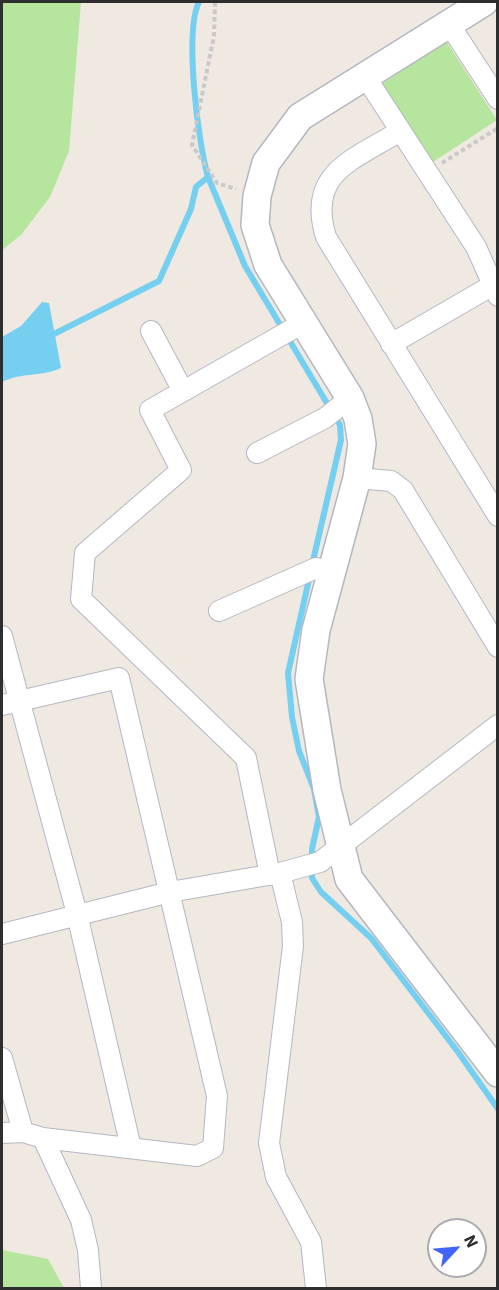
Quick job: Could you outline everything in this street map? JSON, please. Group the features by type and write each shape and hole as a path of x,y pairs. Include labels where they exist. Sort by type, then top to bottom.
{"street":[{"path":"321,859 327,790 309,679 316,630 357,478 362,444 358,419 350,398 268,265 255,225 257,196 266,163 300,117 479,3"},
{"path":"449,24 498,99"},
{"path":"365,76 476,247 495,290 391,344"},
{"path":"400,131 337,170 325,184 320,203 326,237 498,516"},
{"path":"303,323 150,410 181,470 85,553 81,599 246,758 275,874 292,922 293,946 268,1143 276,1177 312,1242 316,1288"},
{"path":"151,331 183,391"},
{"path":"257,453 325,418 350,398"},
{"path":"357,478 391,482 403,490 498,647"},
{"path":"219,611 316,568 332,571"},
{"path":"2,636 11,703 77,914 130,1148"},
{"path":"11,703 152,668"},
{"path":"2,1133 23,1132 43,1138 197,1156 213,1148 217,1096 119,678"},
{"path":"2,934 170,892 275,874 321,859 498,725"},
{"path":"321,859 349,879 498,1073"},
{"path":"2,1058 23,1132"},
{"path":"43,1138 81,1220 88,1250 91,1288"}],"path":[{"path":"215,2 214,36 192,145 217,183 257,196"},
{"path":"427,173 498,128"}],"green space":[{"path":"2,2 81,2 69,151 50,197 21,235 2,250"},
{"path":"446,41 497,120 430,164 379,86"},
{"path":"2,1250 48,1259 64,1288 2,1288"}],"water":[{"path":"42,302 49,303 61,368 2,382 2,337 21,326"}],"waterway":[{"path":"48,337 159,281 191,209 196,187 208,177 200,139 194,88 193,37 199,2"},
{"path":"208,177 245,266 340,425 341,440 312,565"},
{"path":"310,575 288,673 292,717 299,751 314,789 319,817 312,849 312,878 321,892 371,938 458,1052 498,1109"}]}
